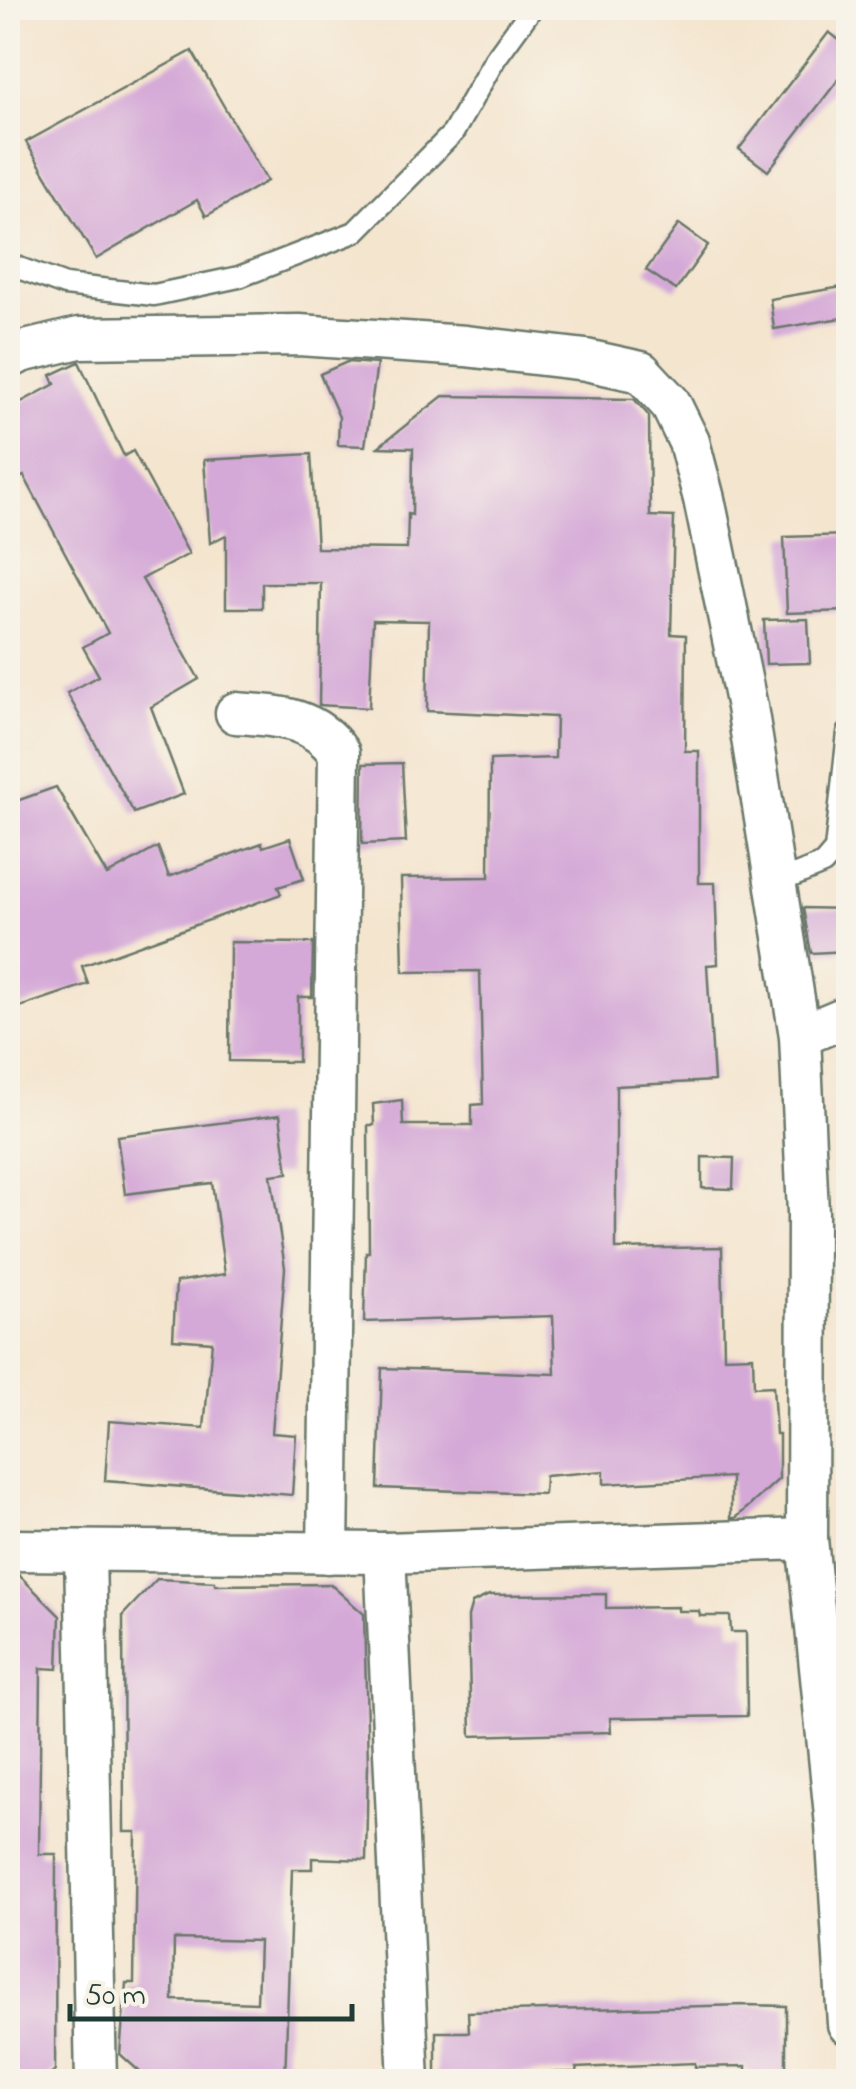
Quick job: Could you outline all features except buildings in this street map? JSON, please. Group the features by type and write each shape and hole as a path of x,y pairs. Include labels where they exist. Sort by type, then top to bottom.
{"street":[{"path":"8,359 21,352 79,338 298,335 586,360 641,372 670,403 689,442 746,707 800,1036 808,1213 808,1538 836,1825 848,2024"},
{"path":"236,713 283,716 326,734 339,754 328,1553"},
{"path":"800,1036 848,1016"},
{"path":"8,1550 385,1553 808,1538"},
{"path":"85,1552 96,2082"},
{"path":"385,1553 408,2082"}],"lane":[{"path":"8,264 65,284 154,296 239,277 354,232 454,133 494,59 532,8"},
{"path":"774,884 823,864 835,850 848,733"}]}
